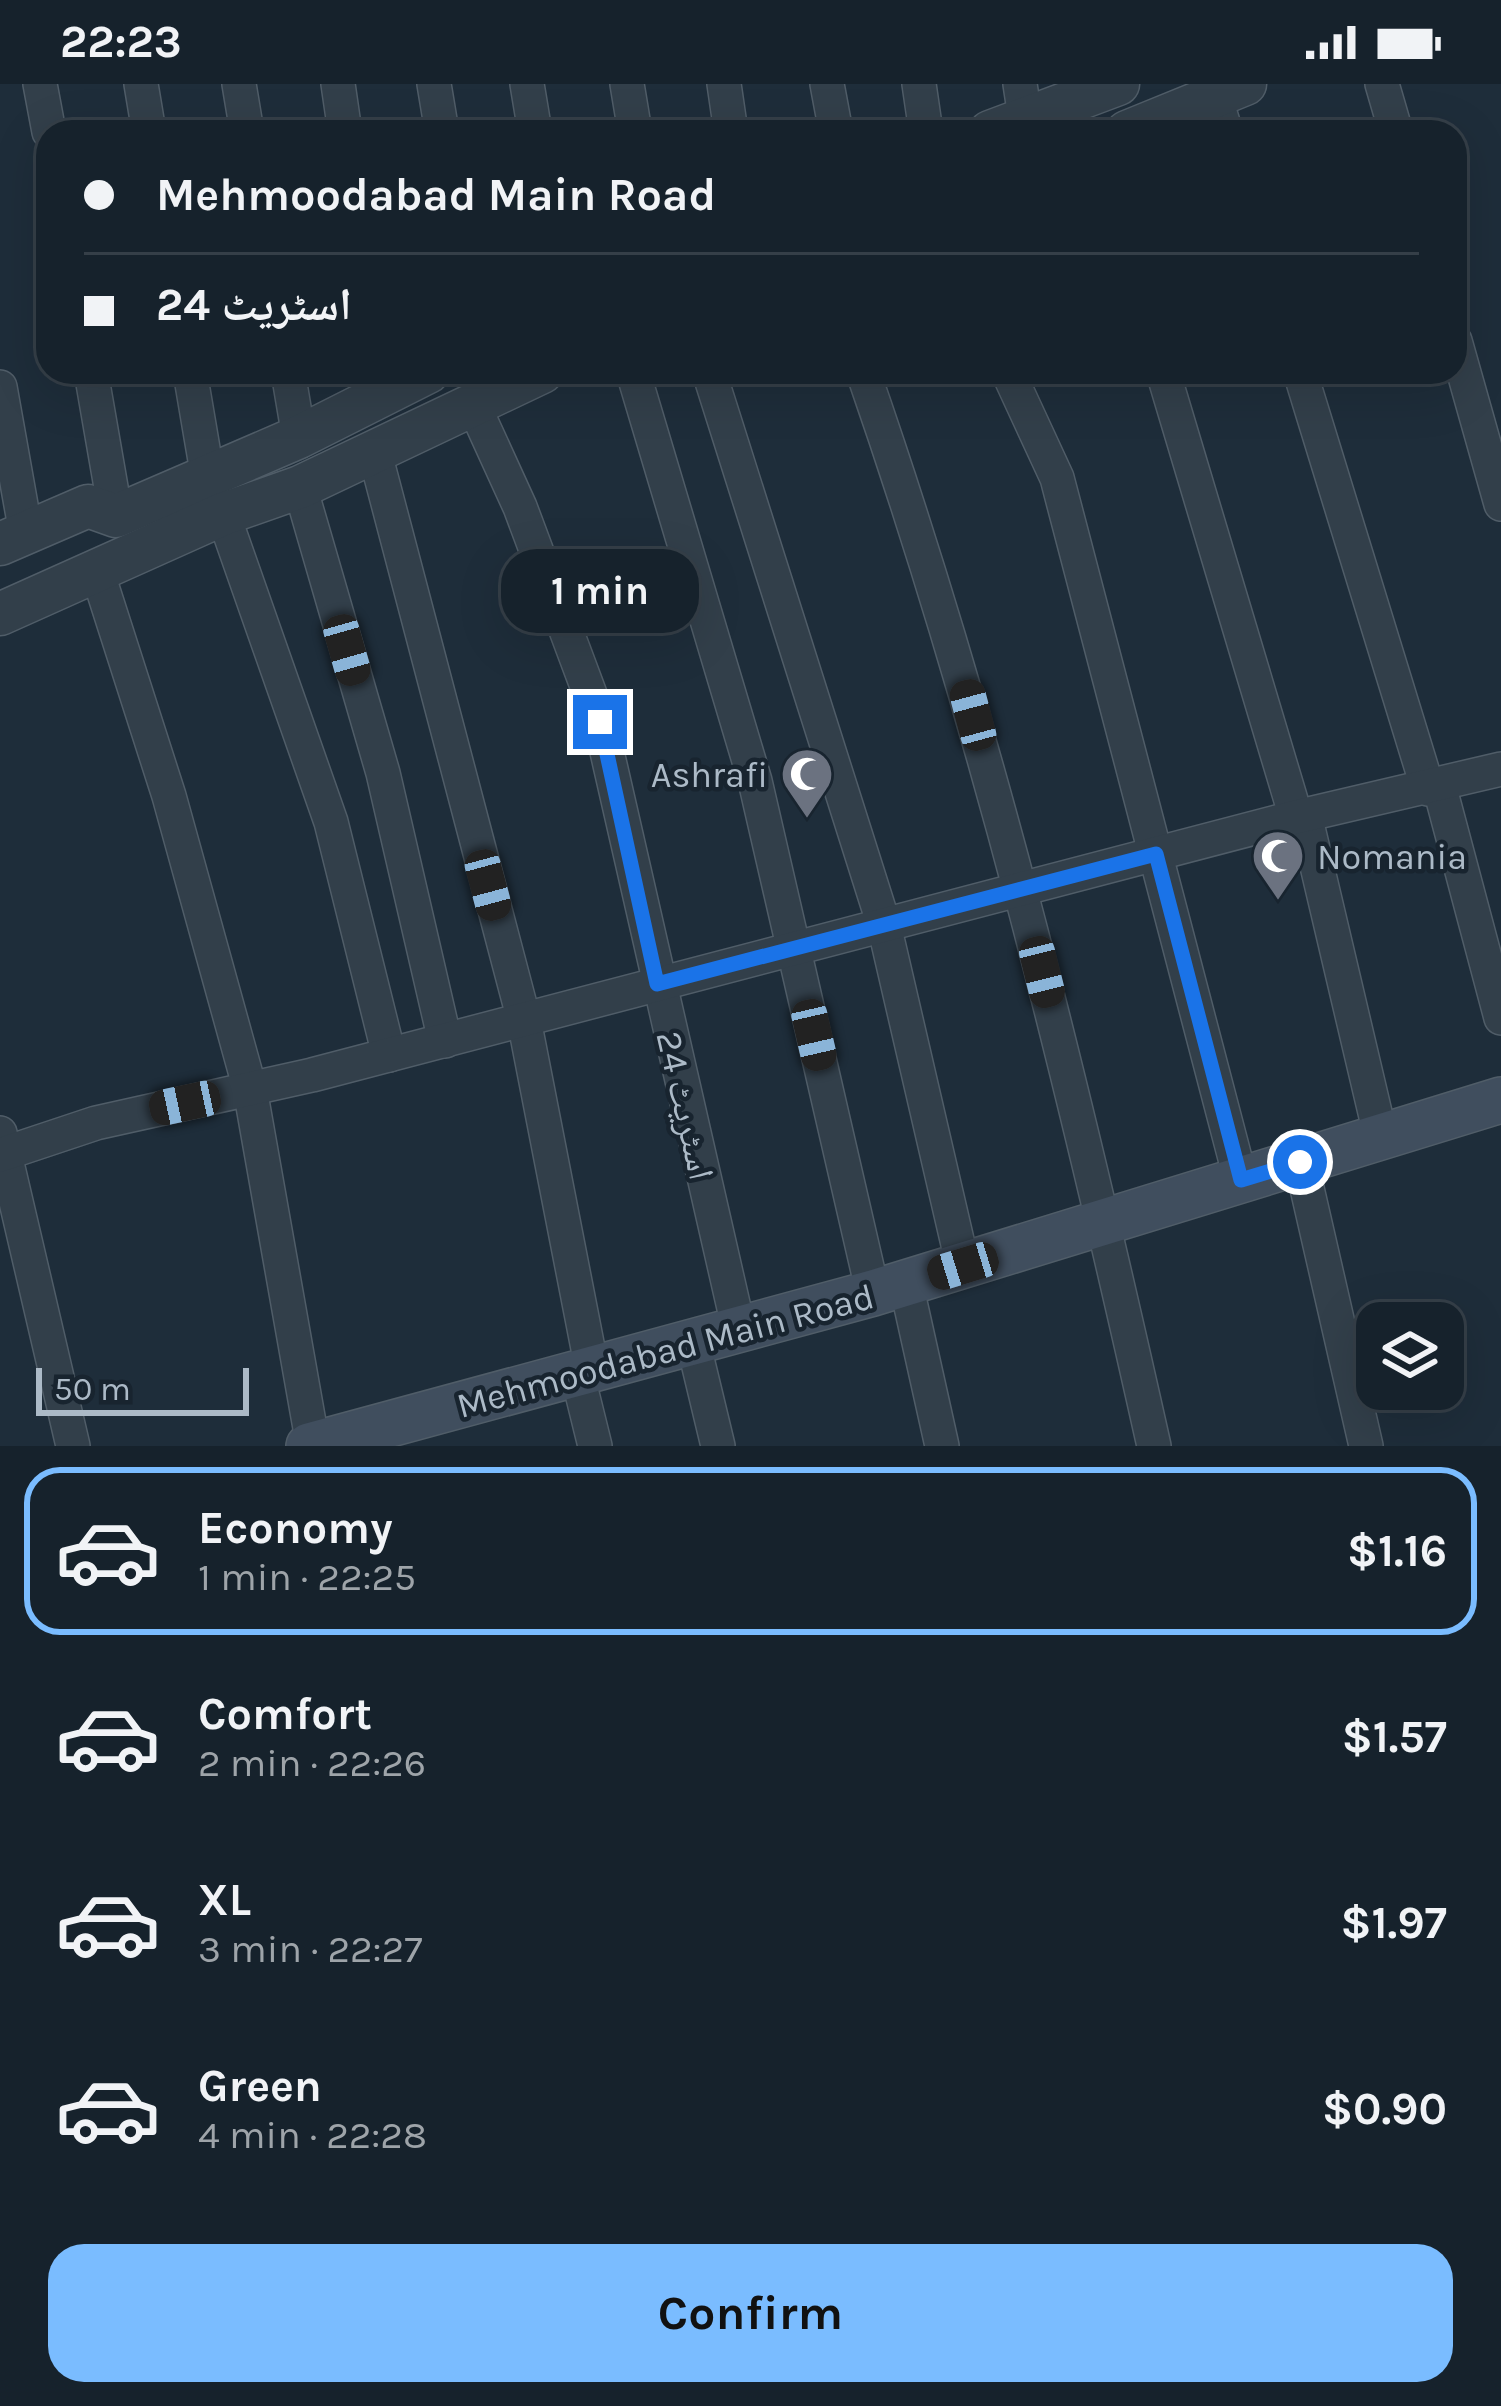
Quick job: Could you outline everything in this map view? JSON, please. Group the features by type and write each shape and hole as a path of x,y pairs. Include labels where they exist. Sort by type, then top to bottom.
{"main road":[{"name":"Mehmoodabad Main Road","path":"311,1446 890,1289 1501,1100"}],"street":[{"path":"40,84 47,120"},
{"path":"141,84 147,120"},
{"path":"239,84 245,120"},
{"path":"338,84 344,120"},
{"path":"434,84 440,120"},
{"path":"527,84 533,120"},
{"path":"627,84 633,120"},
{"path":"724,84 729,120"},
{"path":"827,84 834,120"},
{"path":"919,84 924,120"},
{"path":"1012,111 1118,84"},
{"path":"1382,84 1392,120"},
{"path":"1170,120 1228,104"},
{"path":"93,384 116,516"},
{"path":"193,384 216,496 331,822 389,1055"},
{"path":"290,384 299,437"},
{"path":"0,614 95,568 216,496 381,384"},
{"path":"0,387 13,538 88,506 116,516 216,496 300,487 516,384"},
{"path":"637,384 755,781 794,948 890,1289 942,1446"},
{"path":"713,384 884,925 963,1266"},
{"path":"867,384 936,584 1021,889 1154,1446"},
{"path":"1014,384 1057,478 1241,1180"},
{"path":"1167,384 1300,816 1381,1138"},
{"path":"1304,384 1434,787 1501,1018"},
{"path":"1467,384 1501,504"},
{"name":"اسٹریٹ 24","path":"473,404 520,507 600,722 739,1330"},
{"path":"374,450 524,1020 595,1446"},
{"path":"300,487 383,773 445,1041"},
{"path":"95,568 170,796 250,1089 311,1446"},
{"path":"73,1446 2,1146 445,1041 1300,816 1501,769"},
{"path":"1300,1162 1366,1446"},
{"path":"693,1342 718,1446"}],"place":[{"name":"Ashrafi","path":"807,820"},
{"name":"Nomania","path":"1278,902"}],"route":[{"path":"600,722 657,984 1156,854 1241,1180 1300,1162"}]}
